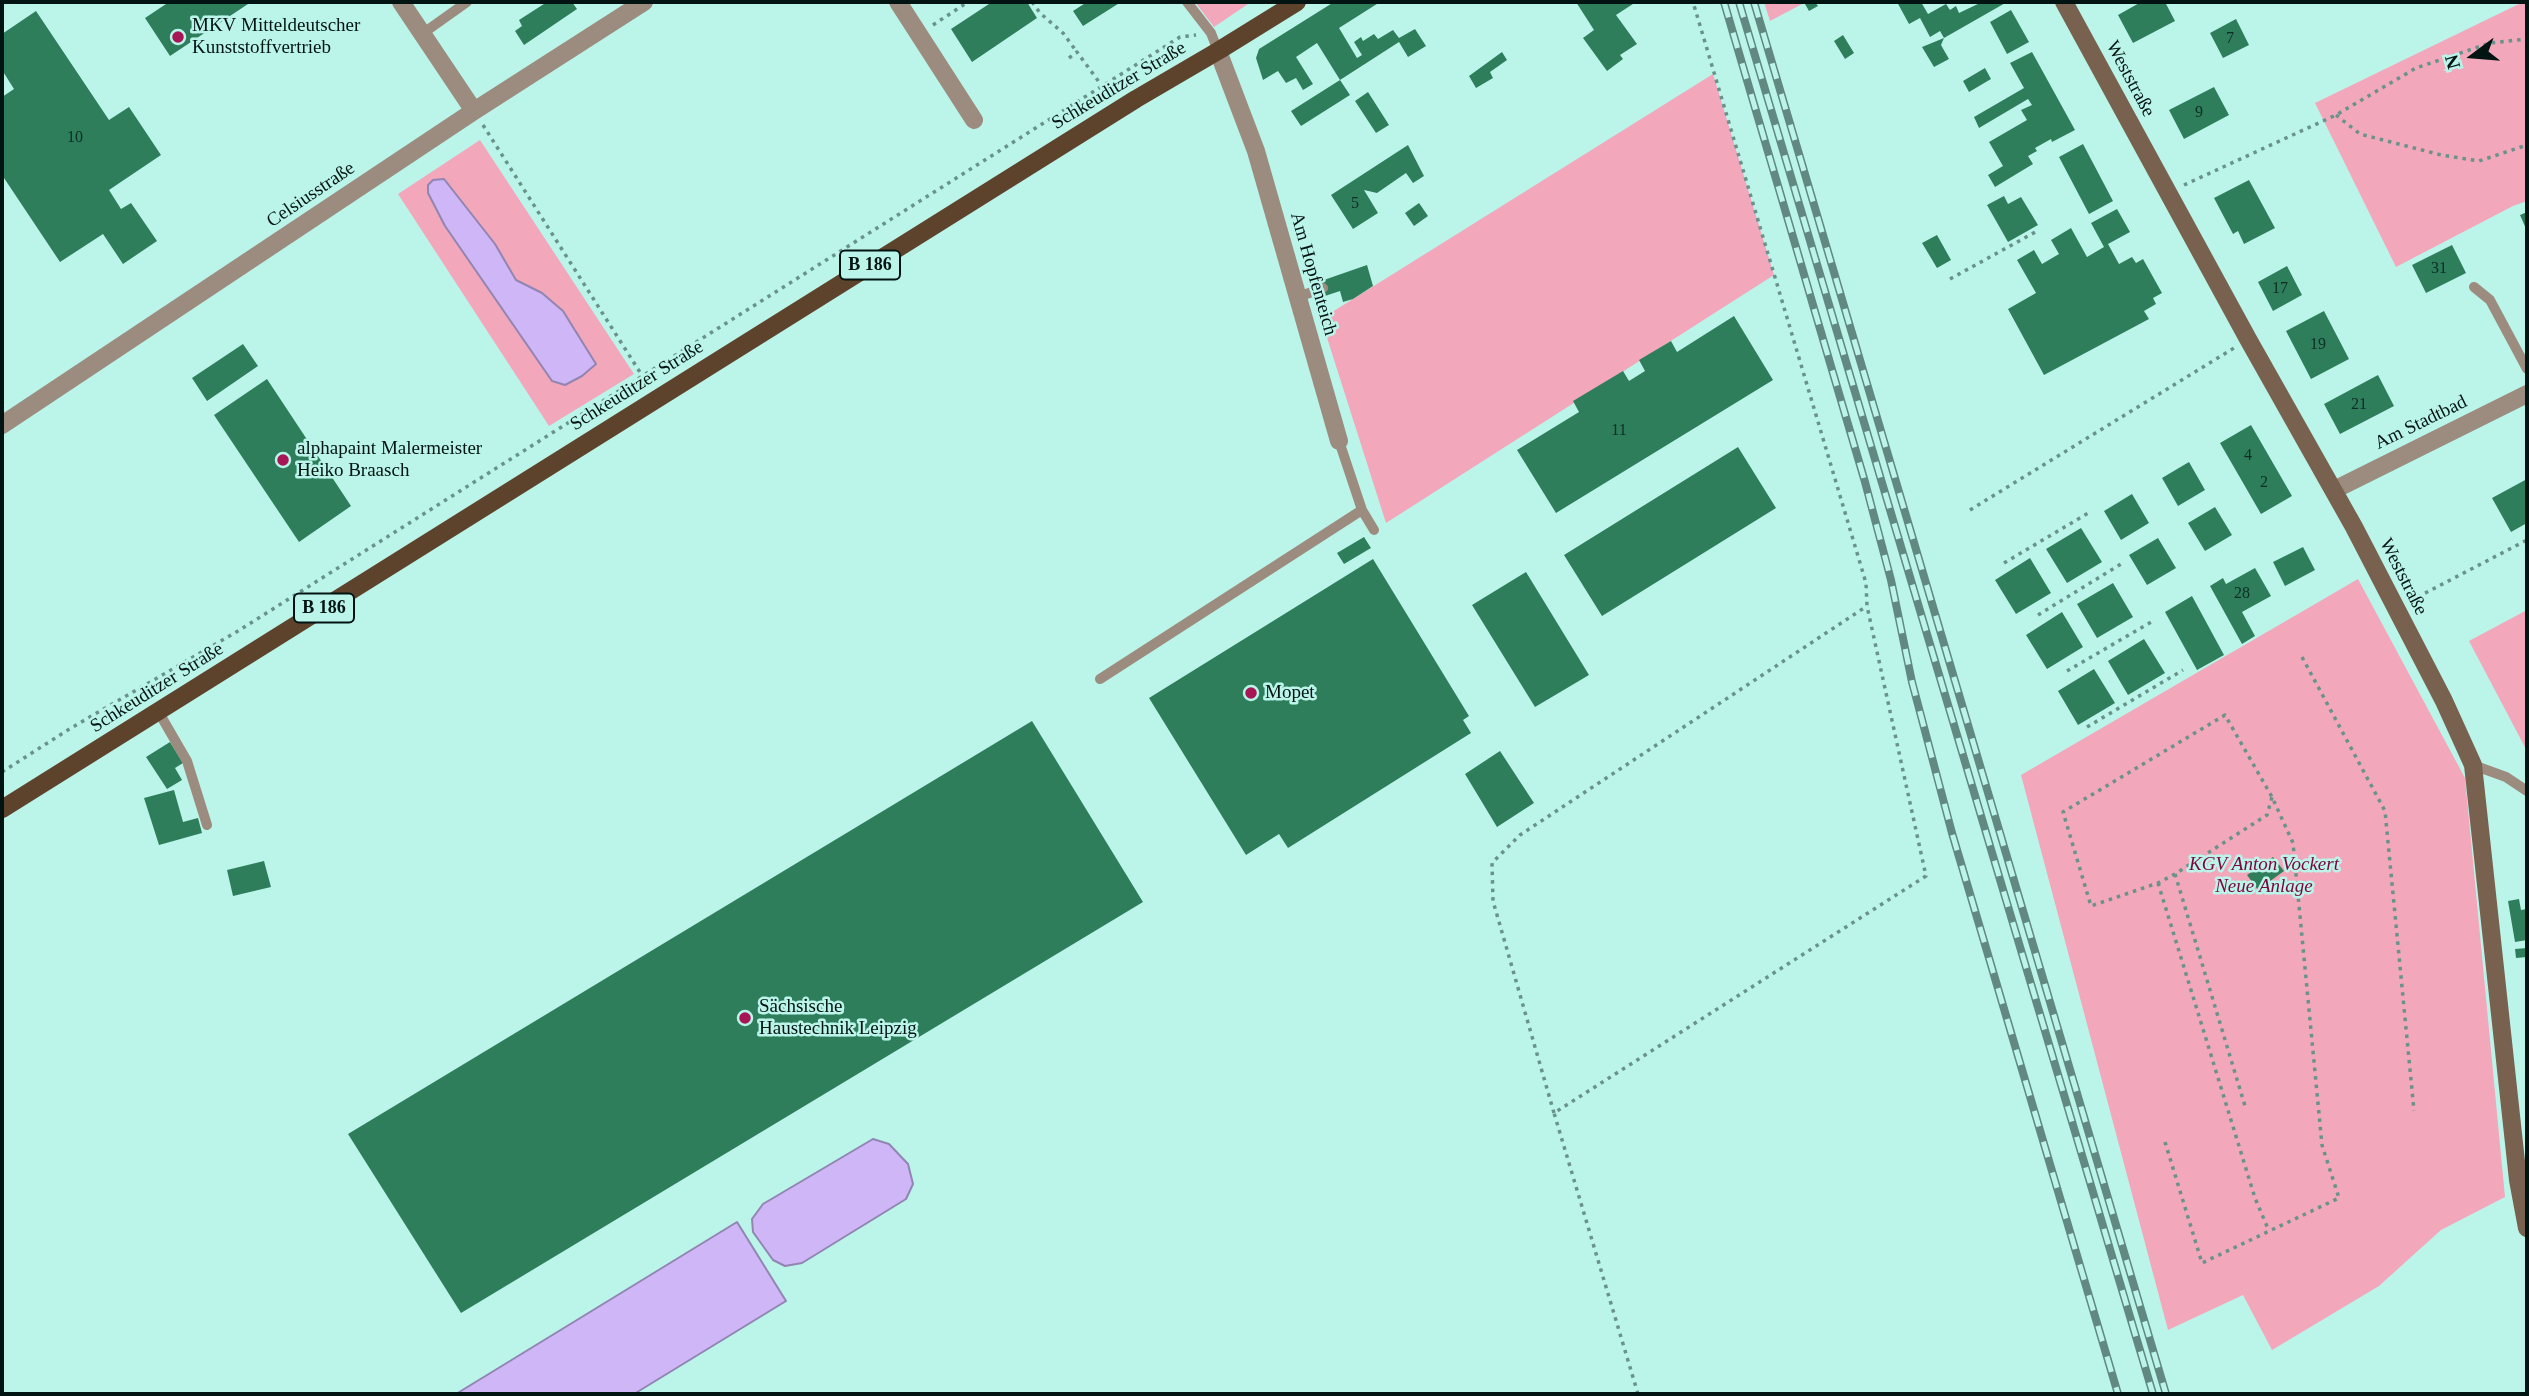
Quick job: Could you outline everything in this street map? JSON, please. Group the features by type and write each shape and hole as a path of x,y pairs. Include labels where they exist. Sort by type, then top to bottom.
{"main road":[{"name":"Schkeuditzer Straße","path":"2,809 1124,106 1297,2"},
{"name":"Weststraße","path":"2064,2 2248,339 2334,490 2444,701 2473,765 2518,1180 2527,1228"}],"street":[{"path":"401,2 474,111"},
{"name":"Celsiusstraße","path":"2,425 474,111 644,2"},
{"path":"898,2 975,120"},
{"name":"Am Hopfenteich","path":"1218,51 1256,151 1339,441"},
{"name":"Am Stadtbad","path":"2334,490 2527,394"}],"lane":[{"path":"422,34 467,2"},
{"path":"1187,2 1211,33 1218,51"},
{"path":"2474,287 2490,300 2527,369"},
{"path":"1298,296 1323,288"},
{"name":"Am Hopfenteich","path":"1339,441 1362,510 1374,530"},
{"path":"1100,679 1362,510"},
{"path":"158,711 187,761 207,825"},
{"path":"2473,765 2506,777 2527,792"}],"path":[{"path":"919,34 968,2"},
{"path":"1032,2 1040,13 1063,33 1102,86"},
{"path":"1554,1113 1926,876 1867,607 1866,583 1693,2"},
{"path":"2,772 71,728 238,631 1180,37 1211,33"},
{"path":"2168,193 2336,115 2416,68 2490,43 2527,39"},
{"path":"1069,58 1077,52"},
{"path":"474,111 643,377"},
{"path":"2336,115 2360,134 2441,155 2479,161 2527,145"},
{"path":"1950,279 2039,230"},
{"path":"1970,510 2248,339"},
{"path":"2004,563 2090,512"},
{"path":"2396,608 2527,540"},
{"path":"2038,615 2121,564"},
{"path":"1638,1394 1493,901 1492,863 1520,835 1867,607"},
{"path":"2067,671 2153,621"},
{"path":"2302,657 2385,811 2414,1111"},
{"path":"2087,727 2183,670"},
{"path":"2165,1142 2202,1263 2340,1198 2322,1145 2293,843 2272,797 2225,715 2063,812 2091,906 2158,883 2175,874 2267,815 2272,797"},
{"path":"2175,874 2245,1106"},
{"path":"2158,883 2255,1198 2269,1231"}],"green space":[{"path":"1195,2 1251,2 1214,27"},
{"path":"1764,2 1806,2 1770,21"},
{"path":"2527,2 2527,201 2396,267 2315,103"},
{"path":"1713,74 1774,275 1386,523 1321,319"},
{"path":"480,140 634,374 549,426 398,194"},
{"name":"KGV Anton Vockert Neue Anlage","path":"2358,579 2465,778 2505,1197 2441,1230 2379,1286 2272,1350 2243,1295 2168,1330 2021,775"},
{"path":"2527,610 2527,751 2469,641"}],"shaded area":[{"path":"444,179 495,244 516,280 542,293 563,311 596,364 582,376 565,385 552,381 445,226 428,193 428,185 433,180"},
{"path":"873,1139 889,1144 908,1164 913,1184 906,1199 802,1263 785,1266 773,1260 753,1232 752,1219 763,1204"},
{"path":"737,1222 786,1301 634,1394 456,1394"}],"building":[{"name":"MKV Mitteldeutscher Kunststoffvertrieb","path":"169,2 251,2 170,56 145,18"},
{"path":"547,2 572,2 577,9 524,45 515,31 522,26 519,20"},
{"path":"992,2 1027,2 1037,18 972,62 951,29"},
{"path":"1087,2 1121,2 1083,26 1073,11"},
{"path":"1334,2 1380,2 1339,28 1357,58 1362,55 1354,42 1361,37 1363,41 1374,34 1378,39 1393,30 1399,38 1415,29 1426,46 1408,57 1399,42 1340,80 1317,43 1296,57 1313,84 1303,90 1296,78 1286,83 1278,71 1263,80 1256,58 1259,49"},
{"path":"1576,2 1636,2 1616,15 1637,44 1620,55 1623,59 1607,71 1583,38 1594,30"},
{"path":"1815,2 1818,6 1809,11 1805,4"},
{"path":"1897,2 1921,2 1928,14 1946,4 1950,10 1956,6 1959,13 1982,2 2007,2 1944,38 1940,31 1930,37 1920,18 1909,24"},
{"path":"2141,2 2165,2 2175,21 2133,43 2118,15"},
{"path":"2011,10 2029,42 2007,54 1990,22"},
{"path":"36,11 109,120 129,107 161,155 109,190 121,209 131,203 157,241 123,264 103,234 60,262 2,175 2,97 14,89 2,70 2,34"},
{"path":"2236,19 2249,45 2223,58 2210,33"},
{"path":"1843,35 1854,53 1845,59 1834,41"},
{"path":"1944,38 1941,45 1949,59 1934,67 1922,47"},
{"path":"1502,52 1507,60 1490,72 1493,78 1476,88 1469,76"},
{"path":"2032,52 2075,130 2035,148 2037,151 2028,156 2033,164 1995,187 1988,175 2003,166 1989,142 2027,120 2021,110 2032,105 2028,99 1979,128 1974,117 2024,88 2010,63"},
{"path":"1985,68 1991,79 1969,92 1963,81"},
{"path":"1340,80 1350,95 1301,126 1291,111"},
{"path":"2214,87 2229,115 2184,139 2169,110"},
{"path":"1368,92 1389,125 1376,133 1355,101"},
{"path":"2083,144 2113,201 2089,214 2059,157"},
{"path":"1408,145 1424,176 1413,183 1406,173 1377,193 1364,190 1378,213 1353,229 1331,195"},
{"path":"2249,180 2275,228 2244,244 2238,231 2233,234 2214,198"},
{"path":"2004,196 2008,204 2021,197 2038,225 2008,242 1987,205"},
{"path":"1419,203 1428,216 1414,226 1405,213"},
{"path":"2117,209 2130,232 2108,244 2119,264 2132,257 2136,263 2143,259 2162,293 2153,298 2156,304 2144,311 2149,319 2044,375 2008,309 2036,293 2017,260 2034,250 2042,264 2059,254 2051,240 2071,228 2087,257 2104,247 2091,223"},
{"path":"2527,212 2527,231 2520,215"},
{"path":"1937,235 1951,260 1937,268 1922,243"},
{"path":"2452,245 2466,273 2426,293 2412,265"},
{"path":"1367,265 1373,286 1343,302 1340,291 1325,296 1321,281"},
{"path":"2287,266 2302,295 2273,311 2258,282"},
{"path":"2324,311 2349,359 2311,379 2286,331"},
{"path":"1734,316 1773,380 1556,513 1517,450 1579,412 1573,401 1623,371 1629,381 1645,371 1639,360 1671,341 1677,352"},
{"path":"243,344 258,366 207,401 192,378"},
{"path":"2378,375 2394,406 2340,434 2324,404"},
{"name":"alphapaint Malermeister Heiko Braasch","path":"267,379 351,506 299,542 214,415"},
{"path":"2251,425 2292,496 2261,514 2220,443"},
{"path":"1738,447 1776,508 1602,616 1564,555"},
{"path":"2189,462 2205,490 2178,506 2162,478"},
{"path":"2527,479 2527,523 2511,532 2492,498"},
{"path":"2132,494 2149,523 2121,540 2104,511"},
{"path":"2215,507 2232,535 2205,551 2188,523"},
{"path":"2081,528 2102,562 2067,583 2046,549"},
{"path":"1364,537 1371,548 1344,564 1337,553"},
{"path":"2158,538 2176,568 2147,585 2129,555"},
{"path":"2303,547 2315,570 2285,586 2273,562"},
{"path":"2030,558 2051,593 2016,614 1995,580"},
{"path":"1373,559 1469,716 1463,720 1471,733 1288,848 1279,834 1246,855 1149,698"},
{"path":"2255,568 2271,596 2242,612 2255,636 2242,644 2210,586 2223,578 2226,584"},
{"path":"1526,572 1589,675 1535,707 1472,605"},
{"path":"2113,583 2133,617 2097,638 2077,604"},
{"path":"2192,596 2224,655 2197,670 2165,612"},
{"path":"2062,612 2083,647 2047,669 2026,635"},
{"path":"2144,639 2165,673 2128,695 2108,661"},
{"path":"2094,669 2115,703 2078,725 2058,691"},
{"name":"Sächsische Haustechnik Leipzig","path":"1032,721 1143,902 461,1313 348,1134"},
{"path":"170,742 183,763 175,768 182,780 167,789 146,757"},
{"path":"1500,751 1534,803 1497,827 1465,774"},
{"path":"174,790 183,822 198,818 202,833 159,845 144,798"},
{"path":"2273,857 2284,871 2258,890 2247,875"},
{"path":"264,861 271,887 233,896 227,870"},
{"path":"2519,899 2521,910 2527,909 2527,940 2515,942 2508,901"},
{"path":"2527,948 2527,957 2516,958 2515,949"}],"railway":[{"path":"1724,2 1865,482 1891,580 1912,682 1952,833 2118,1394"},
{"path":"1739,2 2153,1394"},
{"path":"1754,2 2166,1394"}],"place":[{"name":"MKV Mitteldeutscher Kunststoffvertrieb","path":"178,37"},
{"name":"alphapaint Malermeister Heiko Braasch","path":"283,460"},
{"name":"Mopet","path":"1251,693"},
{"name":"Sächsische Haustechnik Leipzig","path":"745,1018"}]}
